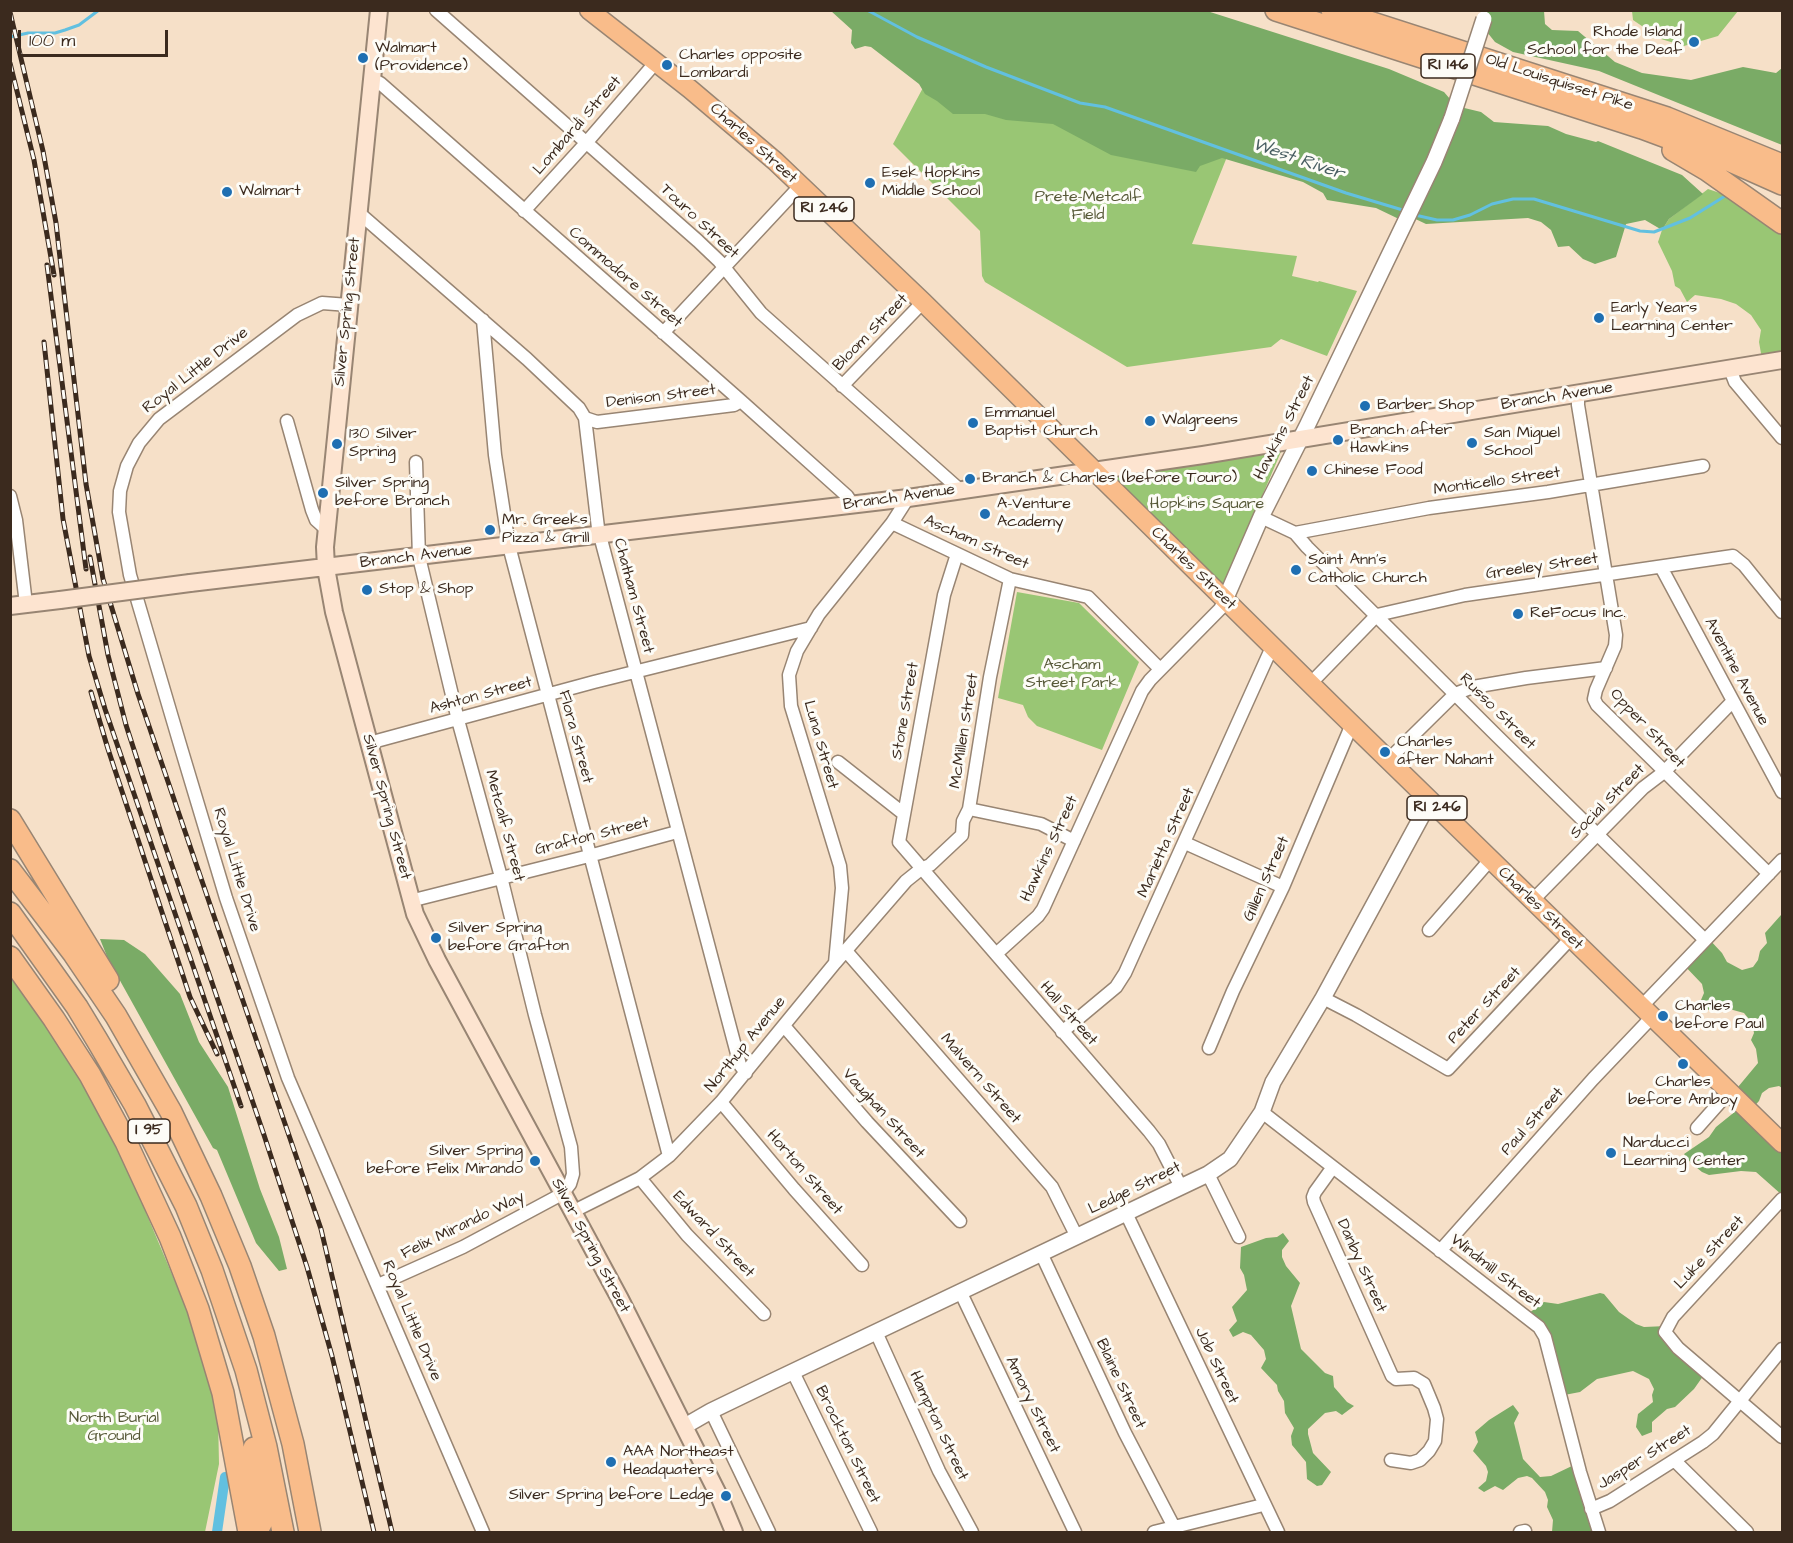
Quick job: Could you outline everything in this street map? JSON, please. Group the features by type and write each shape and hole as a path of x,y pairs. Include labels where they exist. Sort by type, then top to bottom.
{"highway":[{"name":"RI 146","path":"1276,10 1620,121"},
{"name":"Old Louisquisset Pike","path":"1332,10 1633,107 1782,164"},
{"name":"Old Louisquisset Pike","path":"1620,121 1728,160 1782,184"},
{"path":"1620,121 1707,170 1782,223"},
{"path":"10,820 127,1011 139,1054"},
{"name":"I 95","path":"10,870 80,961 139,1054 188,1145 230,1239 264,1336 288,1425 310,1533"},
{"name":"I 95","path":"10,913 77,1007 135,1105 186,1206 212,1270 246,1370 266,1448 283,1533"},
{"path":"10,957 90,1075 126,1142 170,1237 188,1281 218,1372 249,1533"},
{"path":"246,1370 261,1533"},
{"path":"288,1425 311,1474 323,1533"}],"main road":[{"name":"Silver Spring Street","path":"379,10 324,549 344,650 410,901 437,960 620,1299 685,1426 734,1533"},
{"name":"Charles Street","path":"589,10 715,109 775,161 923,302 1272,647 1782,1143"},
{"name":"Branch Avenue","path":"18,605 908,498 1093,471 1782,360"}],"street":[{"name":"Touro Street","path":"436,10 698,242 724,267 761,313 959,489"},
{"name":"Hawkins Street","path":"996,954 1043,909 1142,691 1160,669 1220,609 1225,600 1261,517 1441,147 1484,15"},
{"name":"Lombardi Street","path":"524,211 656,62"},
{"name":"Commodore Street","path":"372,79 380,83 741,401 847,496 853,505"},
{"path":"663,333 800,186"},
{"path":"359,213 483,320 579,408 585,418"},
{"name":"Bloom Street","path":"842,386 923,302"},
{"name":"Royal Little Drive","path":"348,304 322,303 297,315 159,419 139,443 127,466 120,491 119,512 126,557 140,611 244,954 297,1100 483,1533"},
{"name":"Flora Street","path":"483,320 495,455 509,546 669,1156"},
{"path":"1730,369 1734,382 1782,438"},
{"name":"Opper Street","path":"1578,394 1616,635 1594,699 1597,705 1769,874"},
{"name":"Denison Street","path":"585,418 597,422 734,405 741,401"},
{"name":"Chatham Street","path":"585,418 601,536 665,778 677,832 740,1065 746,1073"},
{"path":"287,421 312,510 316,520 326,530"},
{"name":"Metcalf Street","path":"416,462 419,557 458,720 571,1147 573,1174 570,1184 562,1194"},
{"name":"Monticello Street","path":"1295,533 1429,508 1592,485 1703,466"},
{"path":"10,496 16,520 18,605"},
{"name":"Luna Street","path":"835,963 842,888 840,867 789,699 788,683 792,663 811,628 830,600 892,523 908,498"},
{"name":"Russo Street","path":"1261,517 1295,533 1705,940"},
{"name":"Ascham Street","path":"892,523 1010,579 1088,597 1160,669"},
{"name":"Stone Street","path":"921,869 899,842 942,605 957,554"},
{"name":"Greeley Street","path":"1377,615 1464,595 1733,556 1744,565 1782,612"},
{"name":"Aventine Avenue","path":"1661,567 1782,792"},
{"name":"McMillen Street","path":"921,869 930,865 962,835 963,821 969,809 984,709 1010,579"},
{"path":"1310,684 1377,615"},
{"name":"Ashton Street","path":"369,743 811,628"},
{"name":"Marietta Street","path":"1062,1032 1120,982 1272,647"},
{"path":"1388,760 1455,694 1473,687 1606,668"},
{"name":"Social Street","path":"1532,901 1643,788 1664,772 1732,702"},
{"name":"Gillen Street","path":"1209,1048 1233,991 1283,887 1352,724"},
{"path":"838,762 904,814"},
{"name":"Ledge Street","path":"685,1426 711,1411 960,1291 1208,1174 1230,1159 1262,1112 1273,1082 1323,998 1430,801"},
{"path":"969,809 1041,824 1074,841"},
{"name":"Grafton Street","path":"410,901 677,832"},
{"path":"1185,843 1283,887"},
{"path":"1430,930 1490,860"},
{"name":"Paul Street","path":"1440,1251 1593,1079 1705,940 1782,860"},
{"name":"Northup Avenue","path":"572,1212 640,1178 669,1156 721,1102 835,963 906,881 921,869"},
{"name":"Hall Street","path":"921,869 1149,1131 1159,1144 1181,1187"},
{"name":"Peter Street","path":"1323,998 1448,1069 1570,938"},
{"name":"Malvern Street","path":"846,951 1052,1187 1077,1237"},
{"name":"Vaughan Street","path":"784,1026 867,1122 960,1221"},
{"path":"1697,1128 1729,1092"},
{"name":"Horton Street","path":"721,1102 862,1265"},
{"name":"Windmill Street","path":"1262,1112 1527,1317 1542,1332 1599,1533"},
{"name":"Danby Street","path":"1333,1167 1315,1192 1314,1202 1389,1370 1396,1379 1414,1378 1424,1384 1434,1408 1437,1428 1435,1441 1429,1451 1420,1460 1411,1463 1390,1460"},
{"path":"1208,1174 1239,1238"},
{"name":"Edward Street","path":"640,1178 687,1235 764,1314"},
{"name":"Felix Mirando Way","path":"378,1285 463,1247 562,1194"},
{"name":"Luke Street","path":"1739,1401 1678,1348 1665,1332 1668,1322 1782,1199"},
{"name":"Job Street","path":"1126,1213 1278,1533"},
{"name":"Blaine Street","path":"1041,1253 1125,1433 1174,1527"},
{"name":"Amory Street","path":"960,1291 1075,1533"},
{"name":"Hampton Street","path":"876,1332 939,1471 972,1533"},
{"name":"Jasper Street","path":"1591,1509 1611,1501 1708,1438 1782,1349"},
{"name":"Brockton Street","path":"793,1372 871,1533"},
{"path":"1739,1401 1782,1437"},
{"path":"711,1411 769,1533"},
{"path":"1675,1461 1747,1533"},
{"path":"1154,1533 1263,1504"}],"green space":[{"path":"1632,10 1738,11 1718,36 1684,46 1661,39 1633,20"},
{"path":"831,11 1207,11 1389,69 1444,92 1456,106 1481,112 1494,122 1548,126 1566,134 1598,141 1682,175 1703,194 1669,219 1662,230 1645,220 1626,224 1616,257 1595,264 1583,259 1569,246 1558,247 1551,230 1541,222 1528,218 1426,224 1407,215 1401,220 1376,208 1327,200 1323,193 1303,182 1222,158 1200,166 1196,172 1111,155 1053,124 1006,120 985,114 953,114 925,94 919,84 871,47 855,49 851,43 852,30"},
{"path":"1485,11 1544,11 1545,24 1552,30 1578,31 1615,62 1642,73 1691,80 1743,67 1776,73 1782,68 1782,145 1599,71 1513,52 1495,42 1483,27"},
{"name":"Prete-Metcalf Field","path":"942,52 1237,132 1192,244 1297,256 1292,276 1357,291 1327,356 1281,339 1271,347 1127,367 985,282 982,276 980,231 893,144"},
{"path":"1708,189 1732,197 1782,235 1782,359 1762,359 1759,342 1761,330 1751,315 1736,304 1695,295 1687,302 1680,289 1675,286 1672,271 1658,242 1662,230 1669,219"},
{"name":"Hopkins Square","path":"1283,447 1223,588 1106,472"},
{"name":"Ascham Street Park","path":"1017,592 1079,603 1139,662 1102,750 1037,726 1028,717 1023,705 998,698"},
{"path":"1781,915 1782,1088 1779,1086 1769,1088 1762,1093 1759,1101 1750,1111 1782,1143 1782,1195 1756,1172 1741,1171 1709,1175 1691,1163 1684,1154 1709,1137 1716,1127 1742,1106 1733,1093 1758,1063 1756,1049 1751,1040 1754,1033 1752,1023 1744,1013 1733,1010 1724,1003 1708,1010 1701,1000 1704,993 1702,984 1682,963 1708,938 1727,962 1742,970 1753,967 1760,951 1767,943 1765,933"},
{"path":"100,939 124,940 145,954 180,994 199,1042 228,1087 260,1189 279,1237 287,1269 279,1271 256,1243 217,1150 213,1148 108,959"},
{"name":"North Burial Ground","path":"10,970 69,1056 131,1177 187,1310 218,1416 219,1464 205,1532 11,1532"},
{"path":"1283,1233 1289,1241 1282,1250 1282,1257 1286,1266 1300,1283 1291,1306 1301,1349 1325,1373 1333,1376 1334,1387 1347,1402 1354,1406 1342,1415 1336,1411 1325,1413 1308,1429 1313,1453 1331,1472 1322,1485 1317,1486 1307,1479 1306,1462 1292,1445 1291,1436 1294,1428 1285,1413 1284,1401 1277,1385 1261,1368 1266,1359 1264,1350 1251,1335 1243,1332 1233,1337 1229,1330 1237,1321 1232,1307 1247,1290 1240,1268 1241,1247 1266,1238 1277,1237"},
{"path":"1600,1293 1604,1294 1619,1312 1636,1324 1644,1327 1667,1326 1706,1372 1694,1389 1675,1407 1667,1409 1652,1422 1652,1432 1642,1436 1636,1427 1638,1414 1653,1402 1654,1389 1649,1379 1633,1371 1597,1379 1580,1392 1559,1396 1541,1331 1525,1316 1544,1302 1558,1304"},
{"path":"1513,1405 1519,1413 1514,1423 1523,1459 1540,1477 1551,1476 1574,1465 1596,1532 1552,1532 1553,1520 1547,1507 1548,1500 1545,1492 1532,1478 1527,1476 1518,1478 1503,1490 1495,1486 1484,1492 1478,1488 1486,1481 1488,1472 1486,1466 1473,1451 1478,1442 1475,1432"}],"waterway":[{"name":"West River","path":"10,37 65,30 79,25 99,10"},
{"name":"West River","path":"867,10 917,37 986,67 1080,103 1105,107 1346,193 1406,211"},
{"name":"West River","path":"10,126 10,136"},
{"name":"West River","path":"1415,215 1437,220 1453,220 1470,215 1492,204 1513,199 1534,199 1640,231 1654,232 1690,218 1725,196"},
{"path":"217,1532 225,1477"}],"railway":[{"path":"10,12 43,151 56,223 86,484 103,579 138,694 321,1229 392,1532"},
{"path":"10,63 34,160 54,275"},
{"path":"47,265 86,569"},
{"path":"44,342 63,519 89,656 105,709 241,1106"},
{"path":"90,557 108,655 126,725 307,1267 332,1356 374,1532"},
{"path":"91,692 190,997 217,1054"}],"place":[{"name":"Rhode Island School for the Deaf","path":"1694,42"},
{"name":"Walmart (Providence)","path":"363,58"},
{"name":"Charles opposite Lombardi","path":"667,65"},
{"name":"Esek Hopkins Middle School","path":"870,183"},
{"name":"Walmart","path":"227,192"},
{"name":"Early Years Learning Center","path":"1599,318"},
{"name":"Barber Shop","path":"1365,406"},
{"name":"Walgreens","path":"1150,421"},
{"name":"Emmanuel Baptist Church","path":"973,423"},
{"name":"Branch after Hawkins","path":"1338,440"},
{"name":"San Miguel School","path":"1472,443"},
{"name":"130 Silver Spring","path":"337,444"},
{"name":"Chinese Food","path":"1312,471"},
{"name":"Branch & Charles (before Touro)","path":"970,479"},
{"name":"Silver Spring before Branch","path":"323,493"},
{"name":"A-Venture Academy","path":"985,514"},
{"name":"Mr. Greeks Pizza & Grill","path":"490,530"},
{"name":"Saint Ann's Catholic Church","path":"1296,570"},
{"name":"Stop & Shop","path":"367,590"},
{"name":"ReFocus Inc.","path":"1518,614"},
{"name":"Charles after Nahant","path":"1385,752"},
{"name":"Silver Spring before Grafton","path":"436,938"},
{"name":"Charles before Paul","path":"1663,1016"},
{"name":"Charles before Amboy","path":"1683,1064"},
{"name":"Narducci Learning Center","path":"1611,1153"},
{"name":"Silver Spring before Felix Mirando","path":"535,1161"},
{"name":"AAA Northeast Headquaters","path":"611,1462"},
{"name":"Silver Spring before Ledge","path":"726,1496"}]}
